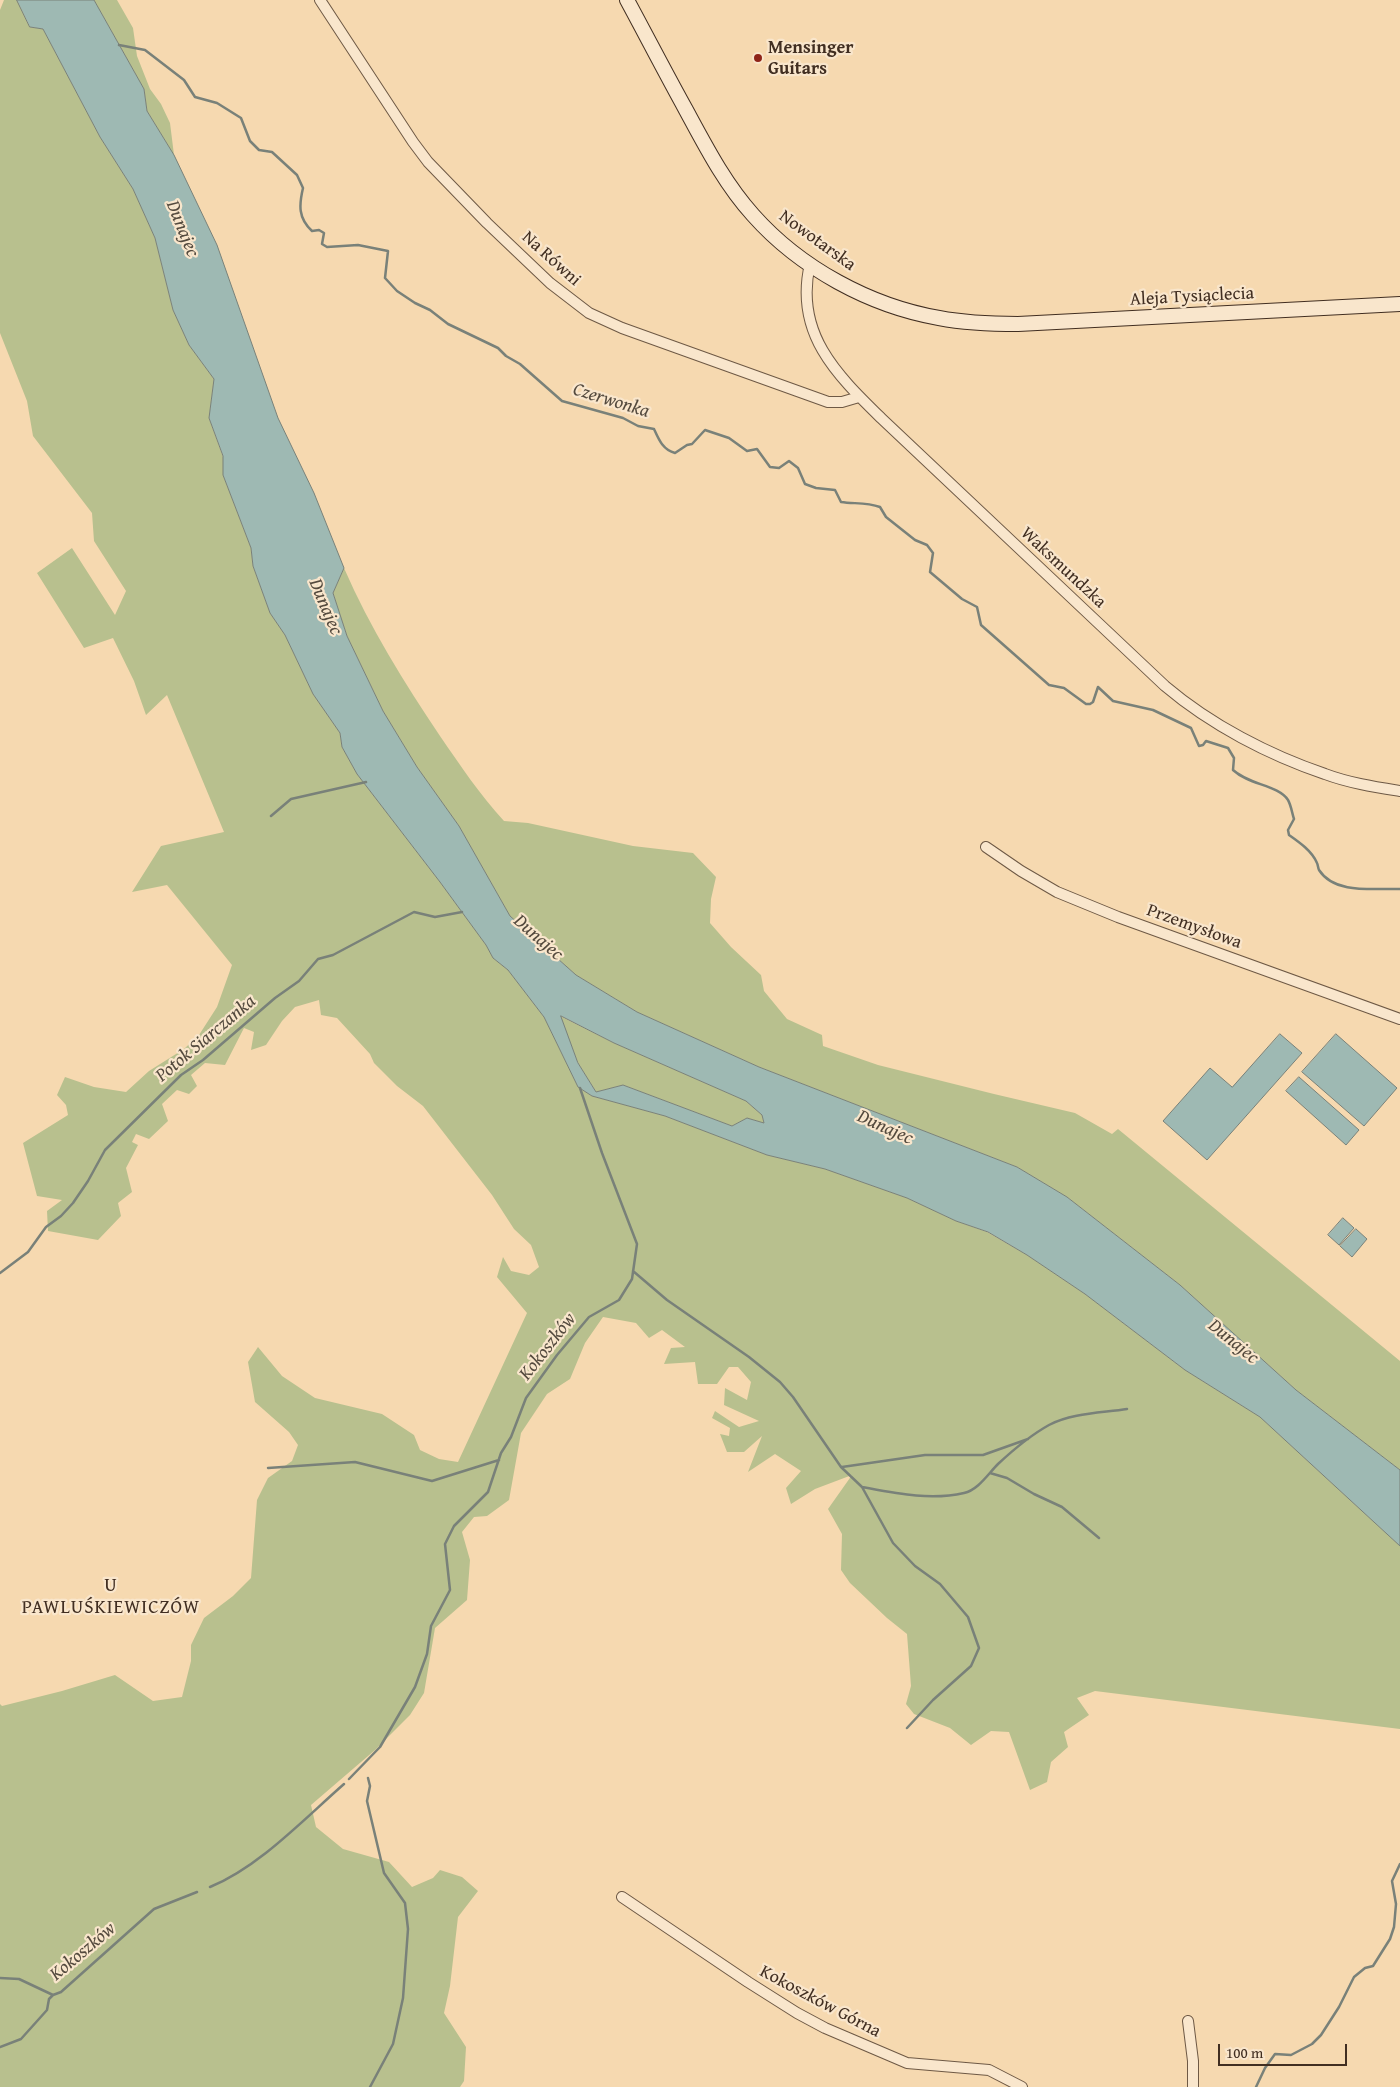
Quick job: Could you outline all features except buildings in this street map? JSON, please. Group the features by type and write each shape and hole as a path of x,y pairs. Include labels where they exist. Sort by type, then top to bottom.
{"street":[{"name":"Na Równi","path":"320,0 428,162 487,223 550,283 589,313 622,328 828,402 842,402 859,397"},
{"name":"Nowotarska","path":"627,0 721,174 753,216 778,239 810,264 841,284 890,306 940,318 986,324"},
{"name":"Waksmundzka","path":"810,264 807,279 806,310 820,347 836,373 1147,670 1190,706 1237,734 1314,770 1352,782 1400,791"},
{"name":"Aleja Tysiąclecia","path":"986,324 1041,324 1400,304"},
{"name":"Przemysłowa","path":"986,847 1020,871 1057,892 1118,917 1400,1019"},
{"name":"Kokoszków Górna","path":"622,1896 748,1982 798,2013 834,2032 907,2063 989,2070 1022,2087"},
{"path":"1188,2021 1193,2061 1193,2087"}],"green space":[{"path":"4,0 17,0 30,27 43,29 100,137 133,189 155,238 173,310 189,345 214,379 209,418 223,457 223,475 251,548 253,566 270,613 285,635 313,694 340,733 342,747 357,774 440,882 486,945 493,958 508,970 544,1017 578,1087 592,1096 665,1116 767,1155 825,1169 907,1198 956,1221 987,1232 1027,1255 1085,1294 1185,1370 1260,1417 1400,1546 1400,1729 1095,1691 1077,1698 1089,1715 1064,1732 1068,1747 1051,1762 1047,1782 1030,1790 1009,1732 991,1731 971,1745 950,1728 914,1714 906,1704 911,1686 907,1634 850,1583 841,1570 842,1534 828,1509 852,1475 815,1489 791,1504 786,1488 801,1471 775,1454 748,1472 762,1436 744,1452 727,1452 720,1434 729,1436 730,1428 712,1418 715,1411 739,1427 759,1421 724,1405 725,1388 747,1400 751,1382 738,1367 729,1367 717,1384 698,1384 695,1362 664,1364 671,1348 685,1347 662,1330 649,1338 636,1323 603,1317 585,1343 570,1379 547,1394 521,1433 509,1500 487,1516 474,1517 462,1532 470,1560 467,1600 435,1628 424,1693 410,1715 375,1750 311,1805 316,1827 343,1849 389,1862 412,1887 433,1878 440,1870 462,1877 478,1891 458,1917 450,1986 444,2013 466,2047 464,2081 460,2087 0,2087 0,1704 2,1706 62,1691 115,1675 153,1701 182,1697 191,1661 191,1645 204,1618 233,1596 251,1578 257,1500 268,1478 292,1461 298,1445 289,1432 255,1402 248,1362 258,1347 282,1376 315,1398 382,1414 414,1435 420,1450 439,1459 458,1462 527,1313 497,1277 503,1257 511,1271 529,1275 539,1267 531,1245 514,1229 492,1195 423,1106 397,1086 374,1063 370,1054 337,1018 321,1015 319,1000 295,1007 282,1021 266,1045 251,1050 254,1032 244,1028 225,1065 205,1063 191,1075 197,1086 189,1094 177,1090 162,1104 168,1121 149,1139 136,1134 132,1142 138,1145 126,1168 132,1192 118,1203 121,1216 98,1240 48,1231 47,1211 62,1200 37,1196 23,1143 68,1115 66,1105 57,1095 65,1077 94,1087 126,1092 149,1071 184,1049 199,1035 217,1007 232,965 167,885 132,892 161,846 224,832 167,695 146,715 134,681 113,638 84,648 37,573 72,548 115,615 126,591 94,541 92,513 33,436 27,401 0,333 0,10"},
{"path":"94,0 117,0 133,28 137,56 150,89 161,104 170,123 174,155 147,111 144,89"},
{"path":"344,568 376,633 413,695 470,780 504,821 528,823 633,846 693,853 716,877 711,899 710,923 731,947 761,975 764,991 787,1019 822,1035 823,1046 878,1065 1075,1113 1112,1134 1118,1129 1400,1361 1400,1470 1296,1390 1180,1285 1067,1197 1017,1167 759,1067 637,1012 576,975 510,916 459,826 417,767 383,711 347,636 333,593"},
{"path":"560,1016 614,1043 746,1101 762,1115 764,1123 747,1118 732,1126 623,1085 596,1092 578,1063"}],"water":[{"name":"Dunajec","path":"17,0 94,0 144,89 147,111 174,155 217,245 278,418 314,493 344,568 333,593 347,636 383,711 417,767 459,826 510,916 576,975 637,1012 759,1067 1017,1167 1067,1197 1180,1285 1296,1390 1400,1470 1400,1546 1260,1417 1185,1370 1085,1294 1027,1255 988,1232 956,1221 907,1198 825,1169 767,1155 665,1116 592,1096 578,1087 544,1017 508,970 493,958 486,945 440,882 357,774 342,747 340,733 313,694 285,635 270,613 253,566 251,548 223,475 223,456 209,418 214,379 189,345 173,310 155,238 133,189 100,137 43,29 30,27","holes":["561,1016 614,1043 746,1101 762,1115 764,1123 747,1118 732,1126 623,1085 596,1092 578,1063"]},
{"path":"1280,1034 1302,1053 1207,1160 1163,1121 1210,1068 1232,1087"},
{"path":"1336,1034 1397,1088 1364,1126 1302,1072"},
{"path":"1299,1077 1359,1130 1346,1145 1286,1091"},
{"path":"1343,1218 1354,1228 1339,1245 1328,1235"},
{"path":"1356,1229 1367,1239 1352,1257 1340,1246"}],"waterway":[{"name":"Czerwonka","path":"119,45 145,50 184,80 195,97 217,103 241,118 250,141 259,150 272,152 297,175 303,188 300,206 302,216 312,231 319,230 324,233 322,244 327,247 358,245 388,251 385,278 397,291 430,310 448,324 498,348 506,356 520,364 562,401 623,418 638,426 654,429 664,447 675,453 692,444 705,430 729,438 747,451 757,449 770,467 779,468 789,461 798,468 805,484 816,488 835,490 841,502 880,507 886,517 915,540 927,545 933,553 930,572 962,599 977,607 981,625 1049,685 1064,688 1086,704 1093,702 1098,687 1113,701 1153,710 1191,728 1199,746 1203,745 1206,741 1228,748 1234,758 1233,770 1247,779 1277,791 1288,800 1294,819 1288,830 1289,835 1312,855 1319,870 1326,878 1345,887 1400,889"},
{"path":"271,816 291,799 366,782"},
{"name":"Potok Siarczanka","path":"0,1273 28,1252 46,1227 61,1216 73,1203 105,1150 181,1075 203,1060 275,998 299,981 318,959 333,955 414,912 435,917 462,912"},
{"name":"Kokoszków","path":"349,1779 380,1747 415,1687 427,1654 431,1626 450,1590 445,1544 454,1526 488,1492 501,1453 511,1437 526,1398 557,1355 589,1317 619,1300 632,1279 637,1244 602,1153 580,1088"},
{"path":"633,1271 667,1300 749,1357 780,1382 793,1397 841,1467 862,1487 893,1543 915,1566 940,1584 968,1617 979,1648 971,1666 933,1700 907,1728"},
{"path":"862,1487 899,1494 925,1496 964,1493 974,1489 1010,1453 1049,1425 1067,1418 1127,1409"},
{"path":"842,1467 925,1455 983,1455 1028,1439"},
{"path":"268,1468 355,1462 432,1481 499,1460"},
{"path":"990,1473 1007,1478 1034,1494 1062,1507 1099,1538"},
{"path":"368,1778 370,1786 367,1801 384,1873 405,1903 408,1929 403,1998 393,2044 370,2087"},
{"name":"Kokoszków","path":"210,1887 228,1878 263,1855 344,1784"},
{"path":"1256,2087 1265,2068 1275,2054 1291,2055 1312,2044 1321,2035 1339,2007 1354,1977 1365,1968 1373,1966 1390,1939 1394,1927 1396,1904 1392,1881 1400,1864"},
{"name":"Kokoszków","path":"0,2047 21,2039 47,2010 49,1999 53,1995 61,1992 154,1909 197,1892"},
{"path":"0,1978 19,1979 53,1995"}],"place":[{"name":"Mensinger Guitars","path":"758,58"}],"district":[{"name":"U PAWLUŚKIEWICZÓW","path":"111,1597"}]}
